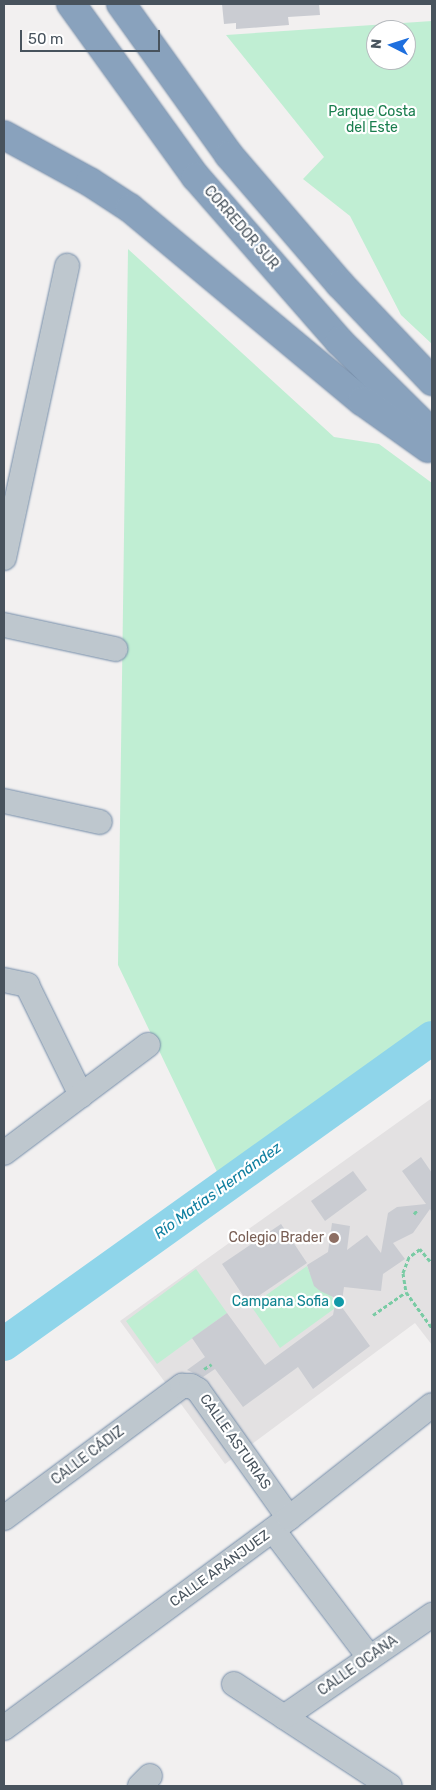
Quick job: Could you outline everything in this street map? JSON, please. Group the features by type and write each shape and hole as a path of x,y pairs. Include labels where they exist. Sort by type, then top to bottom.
{"highway":[{"name":"CORREDOR SUR","path":"71,4 196,177 339,341 432,433"},
{"path":"121,4 229,155 340,284 432,381"},
{"path":"4,134 90,182 130,208 362,401 432,451"}],"street":[{"path":"4,558 67,266"},
{"path":"4,625 115,649"},
{"path":"4,801 100,822"},
{"path":"4,980 27,986 81,1095"},
{"path":"4,1153 148,1046"},
{"name":"CALLE ASTURIAS","path":"173,1393 182,1386 198,1390 281,1524"},
{"name":"CALLE CÁDIZ","path":"4,1518 173,1393"},
{"name":"CALLE ARANJUEZ","path":"4,1728 281,1524 432,1405"},
{"path":"281,1524 369,1656"},
{"name":"CALLE OCANA","path":"284,1717 369,1656 432,1615"},
{"path":"234,1684 390,1786"}],"path":[{"path":"414,1214 418,1209"},
{"path":"430,1261 420,1249 409,1257 403,1273 406,1292 432,1328"},
{"path":"373,1315 406,1292"},
{"path":"204,1369 212,1364"}],"shaded area":[{"name":"Colegio Brader","path":"432,1098 432,1345 415,1323 225,1464 120,1321"}],"green space":[{"name":"Parque Costa del Este","path":"432,21 432,344 401,315 350,216 303,179 324,157 226,35 366,25 366,70 416,70 416,22"},
{"path":"128,249 334,437 379,444 432,483 432,1032 222,1182 118,965"},
{"path":"307,1266 315,1286 330,1294 338,1306 280,1348 251,1306"},
{"path":"196,1269 227,1313 157,1364 126,1321"}],"building":[{"path":"222,4 319,4 320,15 288,17 289,25 236,29 236,23 224,24"},
{"path":"421,1157 432,1173 432,1213 430,1209 413,1233 393,1243 405,1259 383,1274 381,1291 344,1287 342,1301 320,1291 314,1286 307,1265 328,1252 332,1223 350,1226 347,1250 367,1235 381,1253 388,1213 397,1207 426,1204 402,1171"},
{"path":"353,1171 367,1190 325,1221 311,1201"},
{"path":"281,1224 307,1263 248,1303 222,1264"},
{"path":"336,1299 370,1346 313,1389 298,1367 243,1407 215,1369 203,1377 187,1370 205,1357 192,1338 227,1313 265,1365 333,1315"}],"waterway":[{"name":"Río Matías Hernández","path":"4,1344 432,1038"}],"place":[{"name":"Colegio Brader","path":"334,1238"},
{"name":"Campana Sofia","path":"339,1302"}]}
